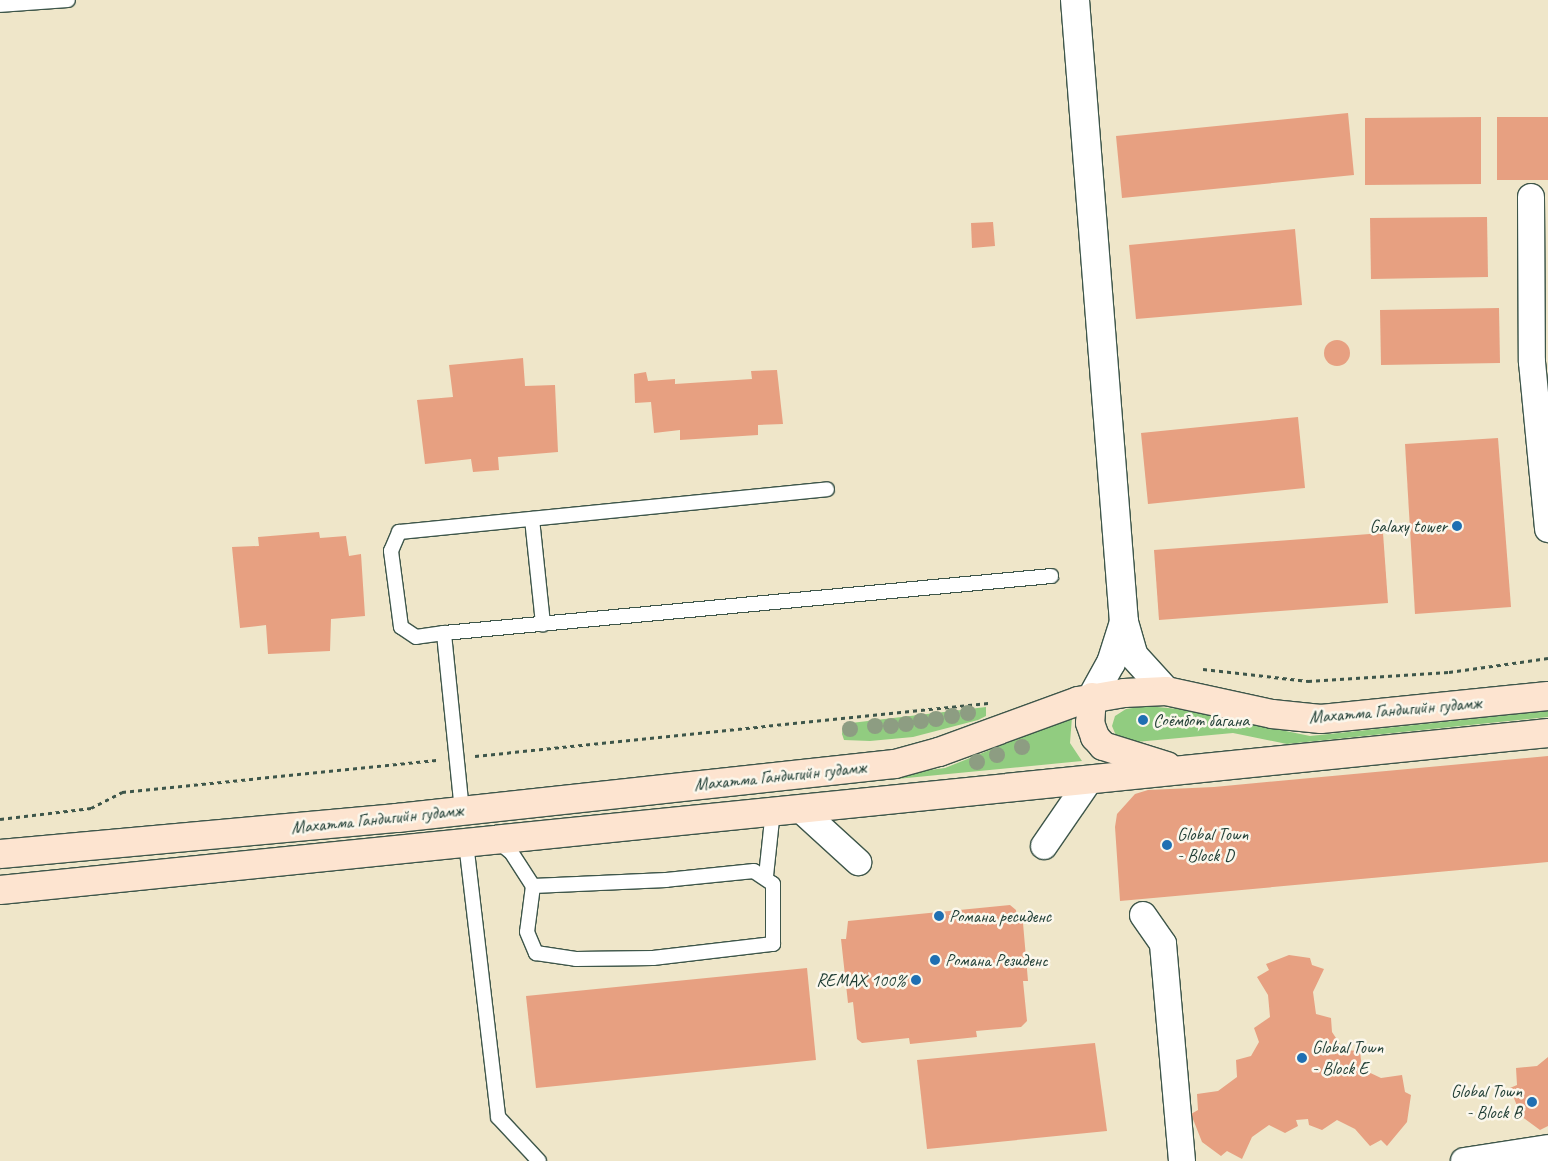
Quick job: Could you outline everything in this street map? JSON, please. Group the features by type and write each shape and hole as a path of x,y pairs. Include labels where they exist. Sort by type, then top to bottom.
{"main road":[{"name":"Махатма Гандигийн гудамж","path":"0,854 462,811 894,764 932,754 1092,697 1166,691 1272,714 1320,719 1548,696"},
{"path":"1092,697 1090,723 1095,737 1103,746 1114,752 1154,760 1175,771"},
{"name":"Махатма Гандигийн гудамж","path":"0,890 1548,733"}],"street":[{"path":"1075,0 1124,622 1134,656 1166,691"},
{"path":"1531,197 1532,362 1548,529"},
{"path":"1092,697 1111,663 1124,622"},
{"path":"1044,846 1090,779"},
{"path":"800,809 858,862"},
{"path":"1143,915 1163,944 1182,1161"},
{"path":"1464,1161 1548,1148"}],"lane":[{"path":"0,5 68,0"},
{"path":"827,489 399,532 391,551 401,627 416,637 1051,576"},
{"path":"532,518 543,624"},
{"path":"444,634 462,811"},
{"path":"766,876 772,812"},
{"path":"496,840 511,852 533,886 527,932 536,953 576,958 653,958 773,944 773,884 766,876 754,871 666,880 533,886"},
{"path":"466,842 498,1117 539,1161"}],"path":[{"path":"1192,668 1308,680 1449,672 1548,658"},
{"path":"0,819 91,808 122,792 991,703"}],"green space":[{"path":"1147,706 1178,709 1310,736 1548,711 1548,717 1287,744 1233,733 1136,742 1117,738 1112,726 1115,716 1126,709"},
{"path":"986,707 986,716 978,720 913,737 870,741 844,740 842,734 843,727 851,723"},
{"path":"1072,717 1070,743 1082,761 855,783 855,780 945,768"}],"building":[{"path":"1348,113 1354,175 1122,198 1116,136"},
{"path":"1481,117 1481,184 1365,185 1365,118"},
{"path":"1497,117 1548,117 1548,180 1497,180"},
{"path":"1487,217 1488,277 1371,279 1370,218"},
{"path":"993,222 995,246 972,248 971,223"},
{"path":"1295,229 1302,305 1136,319 1129,245"},
{"path":"1499,308 1500,363 1381,365 1380,310"},
{"path":"1337,340 1346,344 1350,353 1346,362 1337,366 1328,362 1324,353 1328,344"},
{"path":"523,358 525,386 555,385 558,452 498,457 499,470 473,472 471,459 425,464 417,400 453,397 449,365"},
{"path":"777,370 783,424 758,425 758,435 680,440 680,430 654,433 651,402 635,403 634,374 646,372 648,381 675,379 675,384 752,379 751,371"},
{"path":"1298,417 1305,488 1148,504 1141,433"},
{"name":"Galaxy tower","path":"1498,438 1511,607 1415,614 1405,444"},
{"path":"319,532 320,538 346,536 349,556 361,554 365,616 331,619 330,651 268,654 266,625 240,628 232,547 259,546 258,537"},
{"path":"1383,533 1388,603 1159,620 1154,550"},
{"path":"1548,756 1548,862 1120,901 1115,827 1117,814 1135,794 1148,790 1214,787"},
{"name":"Романа Резиденс","path":"1010,905 1016,910 1017,923 1023,923 1028,981 1023,981 1027,1021 1021,1027 976,1031 977,1037 910,1044 909,1038 862,1043 857,1039 853,1002 848,1003 841,939 846,939 848,921"},
{"name":"Global Town - Block E","path":"1289,955 1310,958 1312,965 1324,969 1313,992 1316,1014 1331,1018 1332,1032 1344,1050 1360,1051 1362,1069 1381,1078 1402,1075 1405,1092 1411,1095 1407,1122 1387,1146 1381,1140 1370,1146 1355,1129 1337,1120 1322,1130 1309,1125 1308,1119 1296,1120 1298,1126 1285,1133 1269,1125 1252,1137 1242,1159 1227,1151 1221,1156 1202,1142 1191,1114 1198,1110 1197,1094 1218,1091 1237,1077 1236,1060 1251,1056 1259,1042 1254,1028 1270,1017 1268,995 1257,977 1269,970 1266,964"},
{"path":"807,968 816,1060 536,1088 526,996"},
{"path":"1095,1043 1107,1131 927,1149 917,1060"},
{"name":"Global Town - Block B","path":"1548,1057 1548,1126 1540,1130 1521,1116 1510,1088 1517,1085 1516,1068 1537,1066"}],"place":[{"name":"Galaxy tower","path":"1457,526"},
{"name":"Соёмбот багана","path":"1143,720"},
{"name":"Global Town - Block D","path":"1167,845"},
{"name":"Романа ресиденс","path":"939,916"},
{"name":"Романа Резиденс","path":"935,960"},
{"name":"REMAX 100%","path":"916,980"},
{"name":"Global Town - Block E","path":"1302,1058"},
{"name":"Global Town - Block B","path":"1532,1102"}]}
